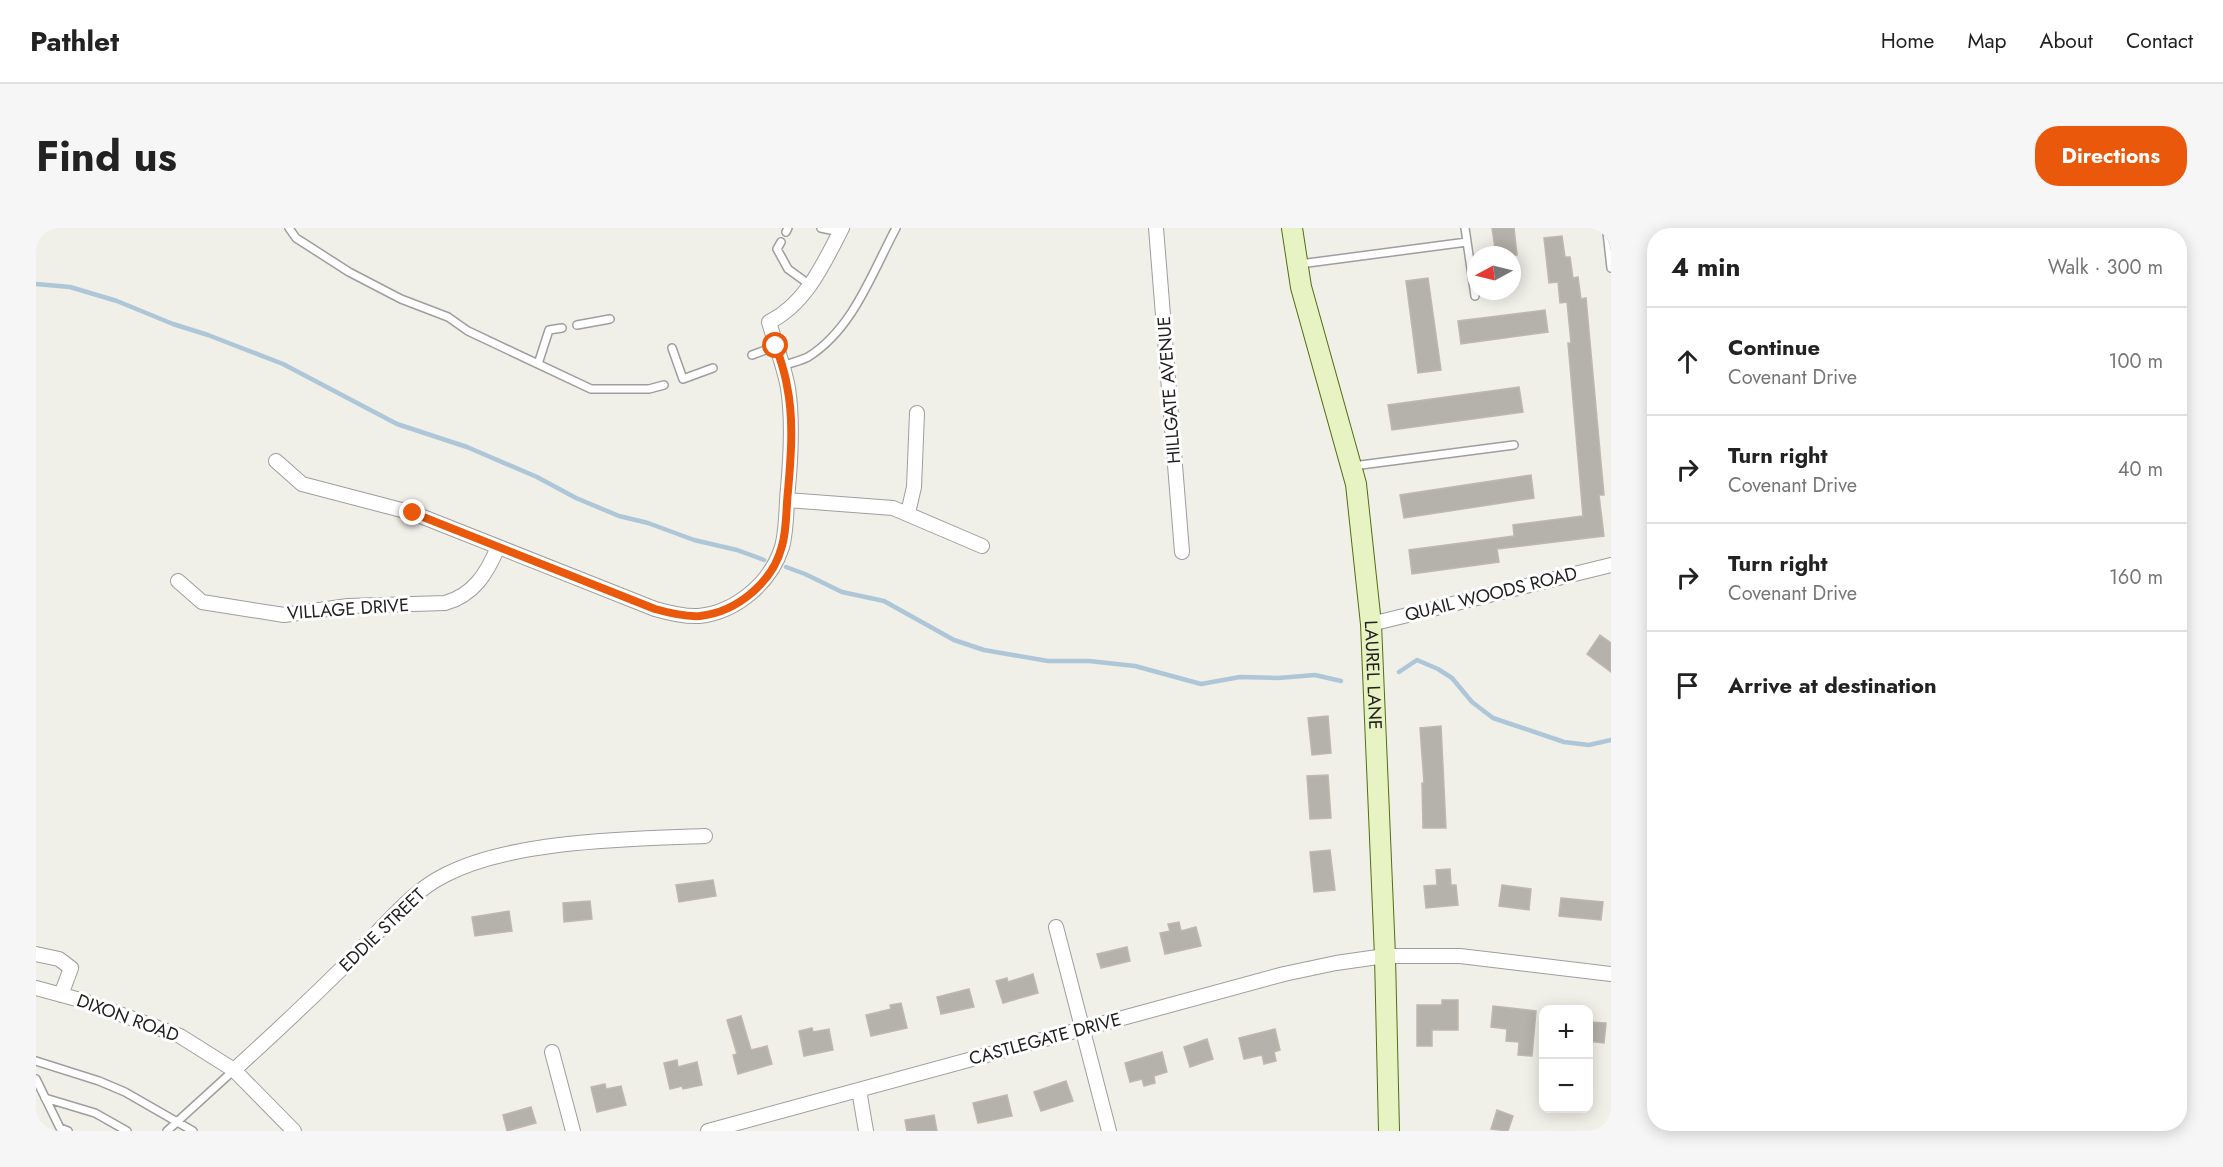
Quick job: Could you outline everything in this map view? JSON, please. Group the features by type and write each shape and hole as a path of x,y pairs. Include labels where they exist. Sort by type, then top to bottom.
{"street":[{"name":"HILLGATE AVENUE","path":"1156,228 1182,552"},
{"name":"LAUREL LANE","path":"1292,228 1301,287 1356,484 1371,624 1385,956 1389,1131"},
{"path":"276,461 302,484 413,513 655,609 699,616 721,611 741,601 758,587 773,568 782,546 787,500 790,404 787,385 769,322 780,317 798,303 841,230"},
{"path":"908,513 914,487 917,413"},
{"path":"787,500 893,508 982,546"},
{"name":"VILLAGE DRIVE","path":"178,581 202,602 284,615 348,606 445,603 455,600 474,587 490,564 498,547"},
{"name":"QUAIL WOODS ROAD","path":"1371,624 1611,565"},
{"name":"EDDIE STREET","path":"234,1070 326,984 408,901 444,876 478,862 528,850 579,844 705,836"},
{"path":"1056,927 1109,1131"},
{"path":"36,954 59,959 71,968 62,994"},
{"name":"CASTLEGATE DRIVE","path":"708,1131 1284,974 1336,963 1385,956 1460,956 1611,974"},
{"name":"DIXON ROAD","path":"36,988 62,994 180,1036 234,1070 294,1131"},
{"path":"552,1052 573,1131"},
{"path":"860,1090 866,1131"}],"lane":[{"path":"289,228 296,238 349,273 401,299 448,317 468,331 591,389 649,389 664,385"},
{"path":"821,228 841,230"},
{"path":"782,366 806,358 825,345 847,321 896,228"},
{"path":"1465,228 1468,246"},
{"path":"1607,232 1611,268"},
{"path":"781,242 777,249 788,269 810,285"},
{"path":"1297,265 1467,242"},
{"path":"577,325 610,319"},
{"path":"538,364 549,330 562,328"},
{"path":"752,355 776,346"},
{"path":"672,348 683,379 713,368"},
{"path":"1351,466 1514,445"},
{"path":"36,1061 108,1085 193,1131"},
{"path":"167,1131 234,1070"},
{"path":"36,1079 60,1128 68,1131"},
{"path":"45,1098 95,1113 127,1131"}],"building":[{"path":"1492,228 1514,228 1516,246 1495,246"},
{"path":"1562,236 1565,257 1570,257 1573,278 1578,277 1581,299 1586,298 1604,495 1599,495 1604,536 1497,549 1499,562 1412,574 1409,550 1514,536 1513,525 1583,516 1568,343 1571,343 1567,302 1560,303 1558,282 1549,283 1544,238"},
{"path":"1428,278 1441,370 1418,373 1406,281"},
{"path":"1545,310 1548,332 1461,344 1458,321"},
{"path":"1519,387 1523,412 1392,430 1388,405"},
{"path":"1531,475 1534,498 1404,518 1400,495"},
{"path":"1600,635 1611,643 1611,672 1587,654"},
{"path":"1328,716 1331,753 1312,755 1308,718"},
{"path":"1441,726 1446,828 1423,828 1422,783 1424,783 1420,728"},
{"path":"1328,775 1331,818 1310,819 1307,776"},
{"path":"1330,850 1335,890 1314,892 1310,852"},
{"path":"1450,869 1451,885 1456,885 1458,905 1426,908 1424,886 1437,885 1436,870"},
{"path":"713,880 716,896 679,902 676,885"},
{"path":"1502,885 1531,889 1529,910 1499,906"},
{"path":"1561,898 1603,902 1601,920 1559,916"},
{"path":"590,901 592,919 564,922 563,903"},
{"path":"509,911 512,931 475,936 472,917"},
{"path":"1179,922 1181,931 1196,927 1201,946 1165,954 1160,933 1170,931 1168,924"},
{"path":"1127,947 1130,961 1101,968 1097,954"},
{"path":"1033,974 1038,993 1003,1003 996,981 1007,978 1008,982"},
{"path":"969,989 974,1007 941,1014 937,997"},
{"path":"1442,1000 1458,1000 1458,1030 1432,1030 1432,1046 1417,1046 1417,1005 1442,1005"},
{"path":"901,1003 907,1028 871,1036 866,1015 891,1009 890,1005"},
{"path":"1493,1006 1536,1011 1532,1056 1518,1055 1519,1042 1506,1041 1507,1029 1491,1027"},
{"path":"741,1016 751,1050 767,1046 772,1064 738,1074 733,1055 737,1054 727,1020"},
{"path":"1593,1022 1606,1023 1604,1043 1593,1042"},
{"path":"812,1028 813,1032 829,1029 833,1050 804,1056 799,1031"},
{"path":"1275,1029 1280,1050 1274,1052 1276,1061 1264,1064 1262,1055 1244,1059 1239,1038"},
{"path":"1207,1039 1213,1059 1190,1067 1184,1047"},
{"path":"1162,1052 1167,1072 1154,1076 1155,1083 1144,1086 1142,1079 1130,1082 1125,1063"},
{"path":"677,1060 678,1067 697,1062 702,1085 670,1089 664,1063"},
{"path":"1066,1081 1073,1101 1041,1111 1034,1092"},
{"path":"605,1084 606,1089 621,1086 626,1105 597,1112 591,1087"},
{"path":"1007,1095 1012,1116 978,1123 973,1103"},
{"path":"531,1107 536,1123 507,1131 503,1115"},
{"path":"1497,1110 1513,1116 1508,1131 1491,1129"},
{"path":"934,1115 937,1131 907,1131 905,1120"}],"waterway":[{"path":"36,284 70,287 117,301 173,324 208,335 283,364 397,424 467,447 619,516 764,560"},
{"path":"786,567 842,592 884,601 954,640 984,650 1048,661 1089,661 1135,666 1201,684 1240,677 1278,678 1315,675 1341,681"},
{"path":"1399,672 1417,660 1452,678 1472,702 1493,718 1564,742 1589,745 1611,740"}],"route":[{"path":"413,513 655,609 699,616 721,611 741,601 758,587 773,568 782,546 789,475 790,404 776,346"}]}
